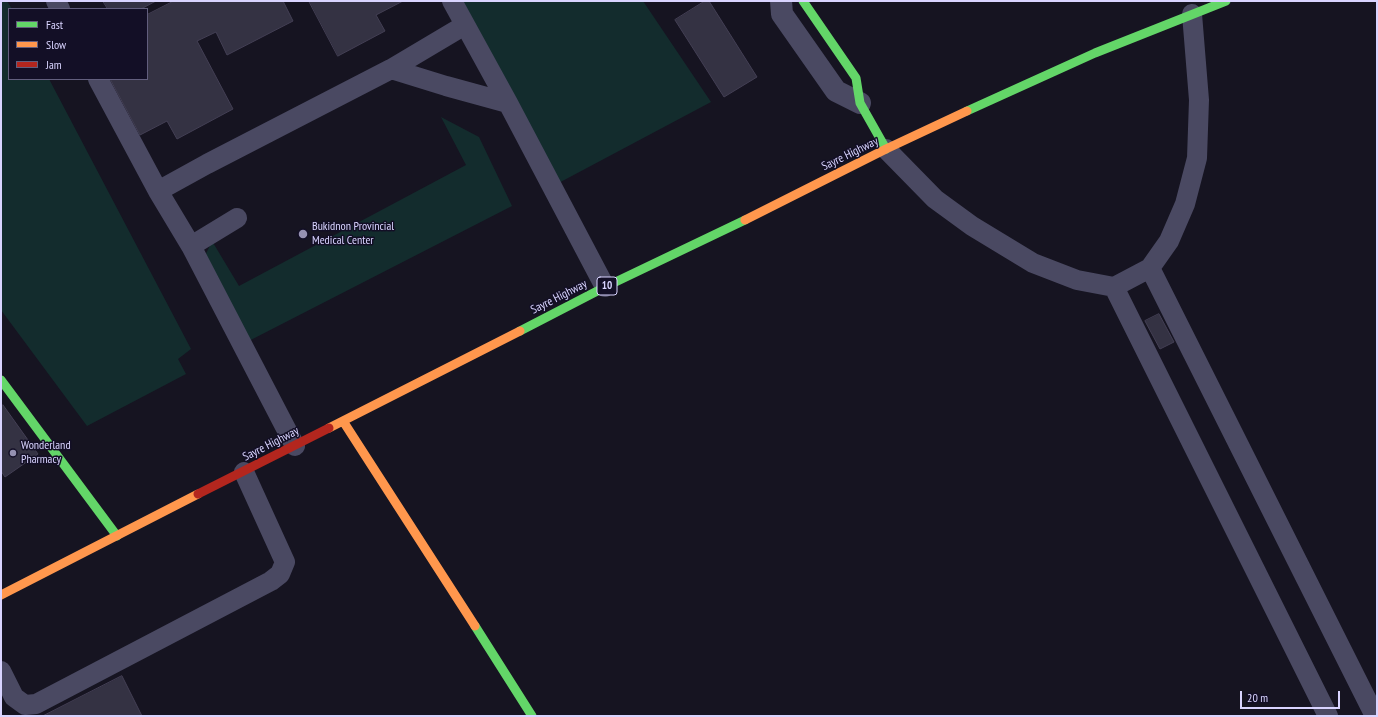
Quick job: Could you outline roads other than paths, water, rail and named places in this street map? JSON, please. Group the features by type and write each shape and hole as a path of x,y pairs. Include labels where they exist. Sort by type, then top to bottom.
{"main road":[{"path":"803,1 856,78 860,103 886,149"},
{"name":"Sayre Highway","path":"1,595 604,287 733,226 886,149 1017,87 1095,53 1226,1"},
{"path":"1,380 116,536"},
{"path":"343,421 532,716"}],"street":[{"path":"781,1 782,14 836,92 860,103"}],"lane":[{"path":"452,1 508,102 604,287"},
{"path":"886,149 935,199 972,226 1033,263 1077,280 1114,287 1150,268 1169,241 1185,204 1197,158 1200,100 1192,14"},
{"path":"158,191 391,69 465,25"},
{"path":"391,69 446,86 508,102"},
{"path":"99,80 158,191 191,246 295,446"},
{"path":"191,246 237,218"},
{"path":"1150,268 1374,716"},
{"path":"1114,287 1328,716"},
{"path":"1,671 14,697 25,705 36,704 276,578 280,574 285,562 244,472"}],"place":[{"name":"Bukidnon Provincial Medical Center","path":"303,234"},
{"name":"Wonderland Pharmacy","path":"13,453"}]}
